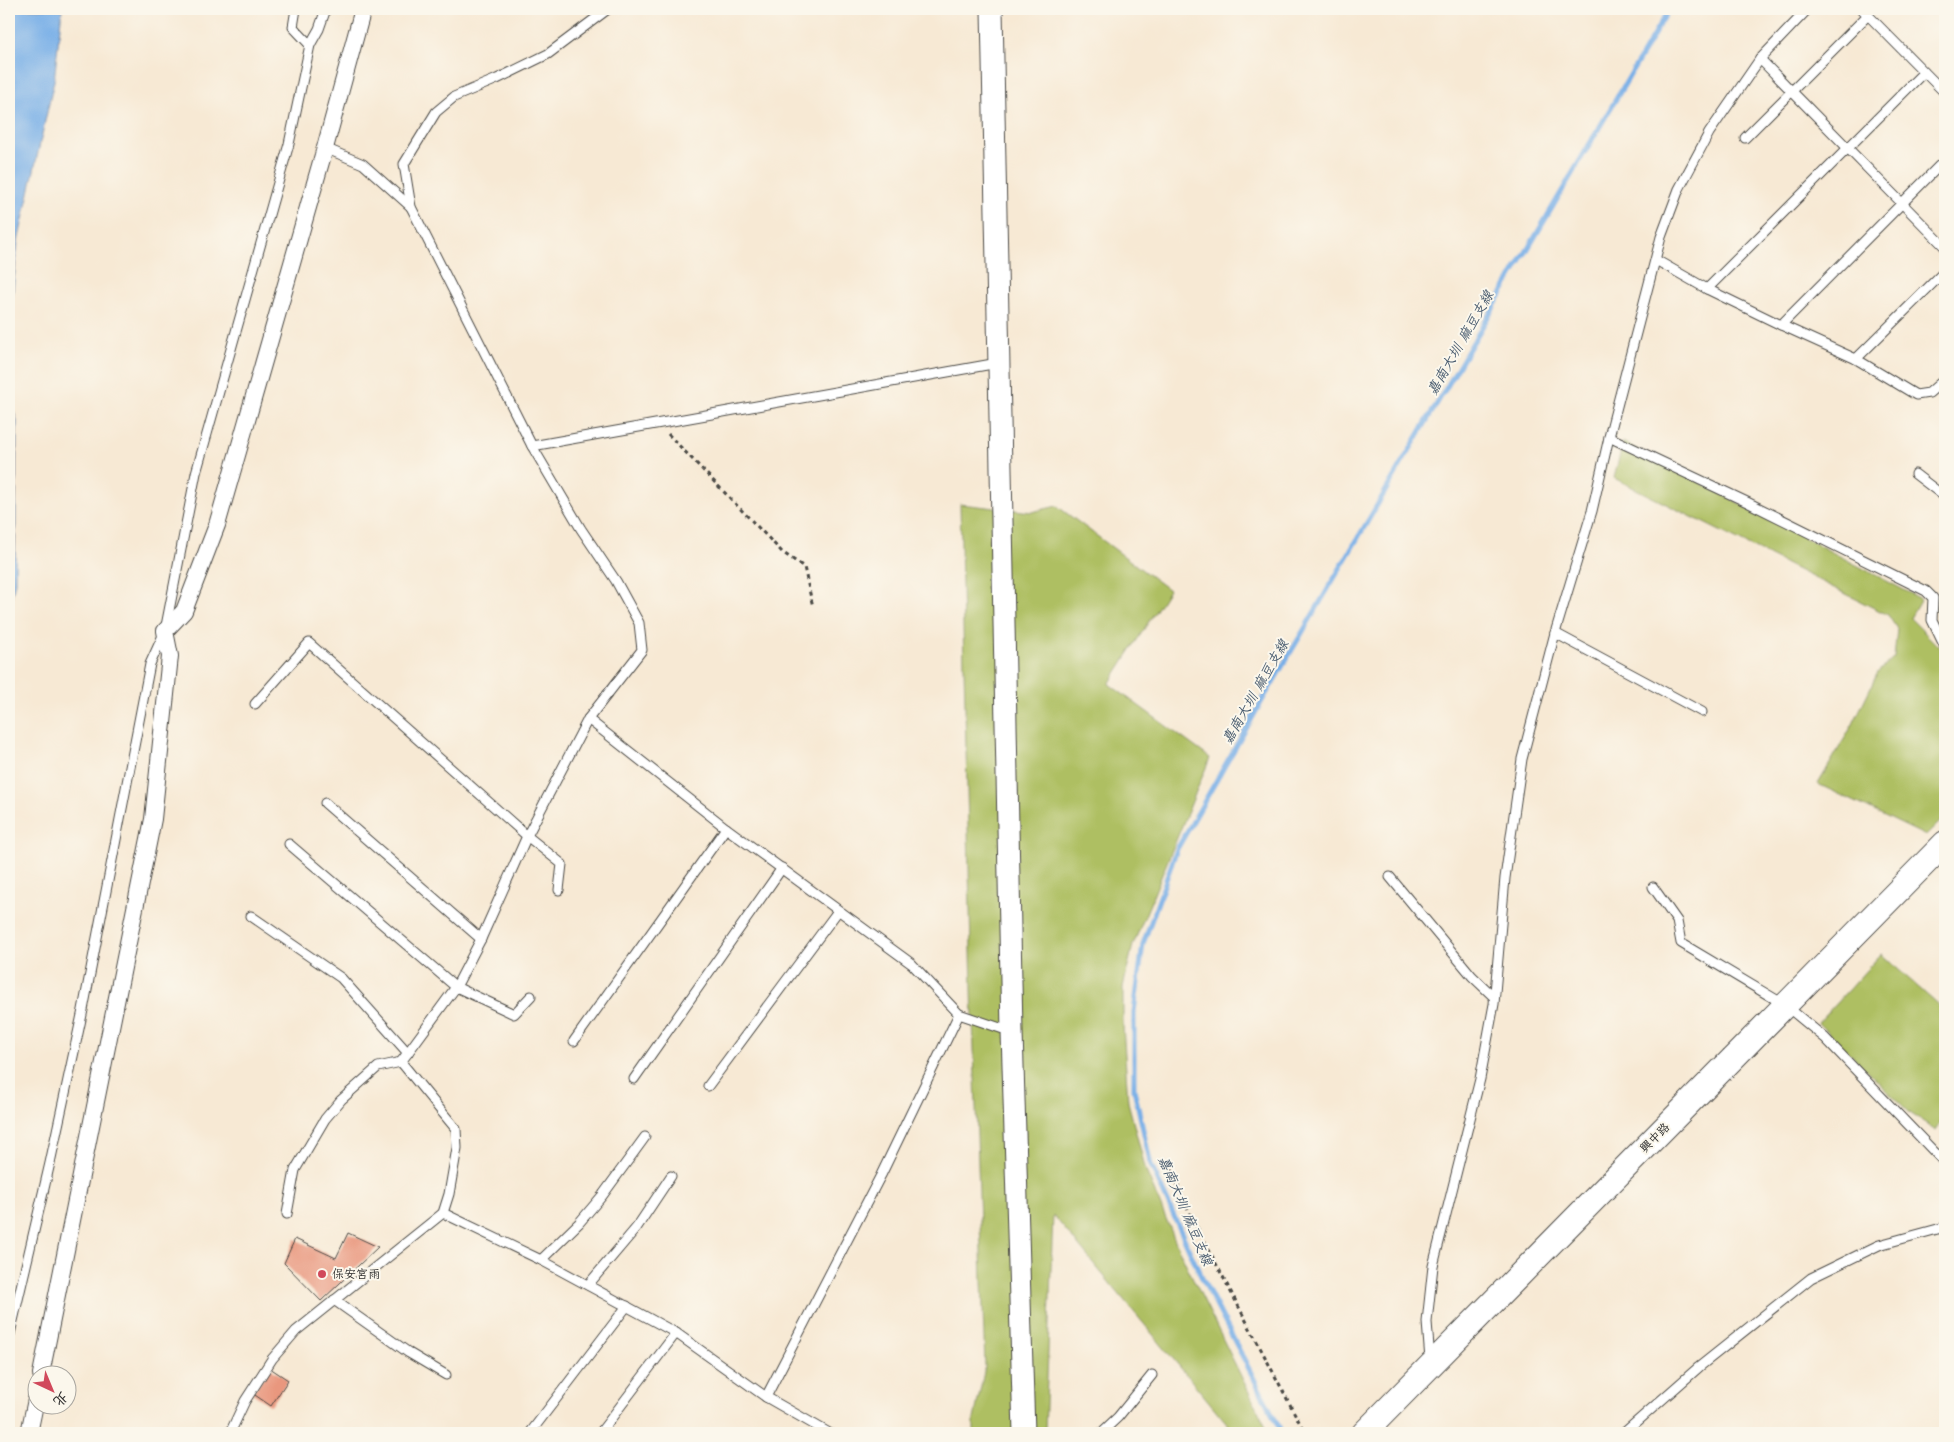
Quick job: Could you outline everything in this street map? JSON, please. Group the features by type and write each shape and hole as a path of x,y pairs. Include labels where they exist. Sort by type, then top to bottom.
{"main road":[{"name":"興中路","path":"1364,1433 1945,843"}],"street":[{"path":"42,1364 153,819 170,656 165,631 184,610 217,525 363,9"},
{"path":"992,9 1012,1032 1024,1433"},
{"path":"29,1433 33,1414"}],"lane":[{"path":"296,9 293,27 310,45"},
{"path":"9,1338 81,1020 150,664 165,631 196,473 289,144 310,45 319,29 326,9"},
{"path":"287,1214 295,1170 325,1119 340,1100 378,1067 401,1062 456,988 481,939 527,836 588,720 642,650 638,623 616,582 581,529 532,446 411,207 404,164 436,112 454,97 548,54 608,9"},
{"path":"1431,1365 1427,1322 1433,1266 1480,1079 1494,996 1505,878 1522,759 1555,633 1592,511 1661,237 1679,189 1709,133 1760,59 1808,9"},
{"path":"1745,138 1792,91 1865,12 1945,93"},
{"path":"1760,59 1945,247"},
{"path":"1707,289 1924,72"},
{"path":"325,148 363,164 411,207"},
{"path":"1781,325 1945,160"},
{"path":"1656,260 1707,289 1856,359 1916,395 1929,393 1945,379"},
{"path":"1856,359 1945,271"},
{"path":"532,446 998,363"},
{"path":"1610,437 1747,502 1926,591 1933,598 1932,620 1945,647"},
{"path":"1915,474 1945,497"},
{"path":"1555,633 1702,712"},
{"path":"255,704 309,643 527,836 562,864 559,890"},
{"path":"588,720 726,828 912,964 959,1014 1012,1032"},
{"path":"325,803 481,939"},
{"path":"574,1041 726,828"},
{"path":"289,844 456,988 514,1014 531,996"},
{"path":"634,1079 782,868"},
{"path":"1390,876 1472,976 1494,996"},
{"path":"1652,887 1677,921 1681,943 1786,1005 1825,1038 1945,1163"},
{"path":"708,1086 838,911"},
{"path":"252,916 341,978 408,1053"},
{"path":"766,1397 881,1175 959,1014"},
{"path":"230,1433 245,1401 272,1358 296,1331 443,1213 450,1194 457,1148 456,1129 401,1062"},
{"path":"541,1260 579,1223 602,1196 644,1137"},
{"path":"588,1285 637,1227 671,1176"},
{"path":"443,1213 541,1260 676,1333 766,1397 830,1433"},
{"path":"1624,1433 1706,1361 1811,1278 1879,1245 1945,1227"},
{"path":"334,1300 409,1353 446,1375"},
{"path":"530,1433 627,1306"},
{"path":"600,1433 676,1333"},
{"path":"1101,1433 1118,1417 1152,1375"}],"path":[{"path":"660,424 681,450 782,552 804,567 813,607"},
{"path":"1168,1161 1190,1214 1305,1433"}],"green space":[{"path":"1623,442 1921,599 1910,618 1945,653 1945,817 1926,836 1818,784 1853,724 1878,672 1894,657 1897,629 1888,615 1614,478"},
{"path":"960,504 1032,512 1057,506 1169,590 1109,684 1210,758 1133,945 1123,987 1123,1025 1128,1102 1146,1171 1180,1252 1269,1433 1235,1433 1053,1215 1045,1433 974,1433 974,1419 985,1367 972,991"},
{"path":"1881,954 1945,1011 1945,1116 1936,1130 1910,1113 1818,1023"}],"water":[{"path":"9,9 62,9 54,81 18,242 9,331"},
{"path":"9,398 17,421 15,582 9,609"}],"building":[{"name":"保安宮雨","path":"348,1233 378,1247 321,1301 284,1263 295,1239 336,1258"},
{"path":"270,1368 288,1380 271,1406 252,1393"}],"waterway":[{"name":"嘉南大圳 麻豆支線","path":"1282,1433 1201,1276 1151,1165 1134,1089 1134,1012 1143,944 1177,849 1669,9"}],"place":[{"name":"保安宮雨","path":"322,1274"}]}
